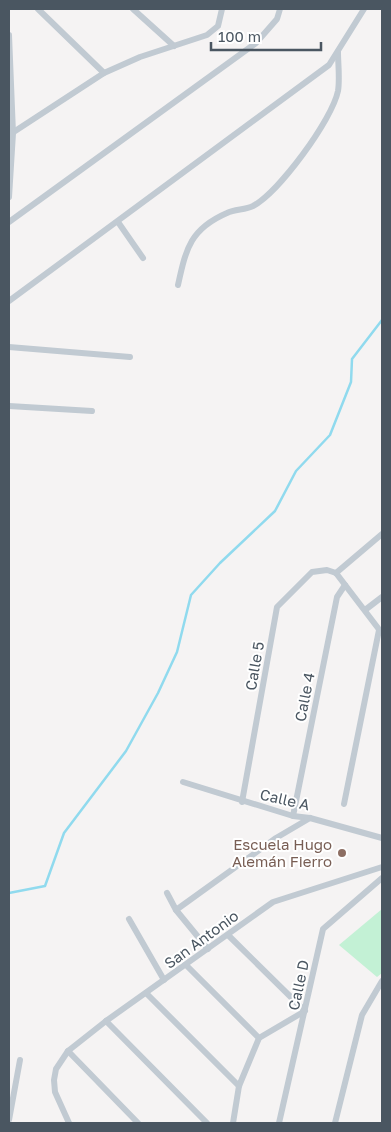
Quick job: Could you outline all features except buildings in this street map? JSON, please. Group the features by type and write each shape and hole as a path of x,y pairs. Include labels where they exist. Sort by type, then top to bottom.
{"street":[{"path":"38,9 104,73"},
{"path":"133,9 174,46"},
{"path":"11,134 104,73 140,57 206,35 214,30 222,20 222,9"},
{"path":"9,222 256,43 277,19 280,9"},
{"path":"9,301 329,65 364,9"},
{"path":"9,35 11,134 9,198"},
{"path":"178,285 188,245 202,229 229,212 252,207 258,202 292,167 320,130 338,91 338,51"},
{"path":"118,222 143,258"},
{"path":"9,347 130,357"},
{"path":"9,406 92,411"},
{"path":"344,804 381,631 336,573 382,534"},
{"name":"Calle 5","path":"242,802 277,607 312,572 326,570 336,573"},
{"name":"Calle 4","path":"293,816 337,597 345,584"},
{"path":"365,610 382,597"},
{"name":"Calle A","path":"183,782 242,802 382,838"},
{"path":"176,910 276,838 310,818"},
{"name":"San Antonio","path":"69,1123 55,1092 56,1070 68,1051 106,1021 274,902 382,867"},
{"name":"Calle D","path":"279,1123 323,929 382,878"},
{"path":"167,893 176,910 208,949"},
{"path":"129,919 164,980"},
{"path":"228,934 305,1011 259,1038 239,1086 233,1123"},
{"path":"186,965 259,1038"},
{"path":"335,1123 362,1016 382,981"},
{"path":"146,993 239,1086"},
{"path":"106,1021 207,1123"},
{"path":"68,1051 138,1123"},
{"path":"9,1120 20,1060"}],"green space":[{"path":"382,909 382,973 377,977 339,945"}],"waterway":[{"path":"9,893 45,886 64,833 126,751 158,693 177,652 191,595 220,563 275,511 296,471 330,435 351,382 352,359 382,320"}],"place":[{"name":"Escuela Hugo Alemán Fierro","path":"342,853"}]}
